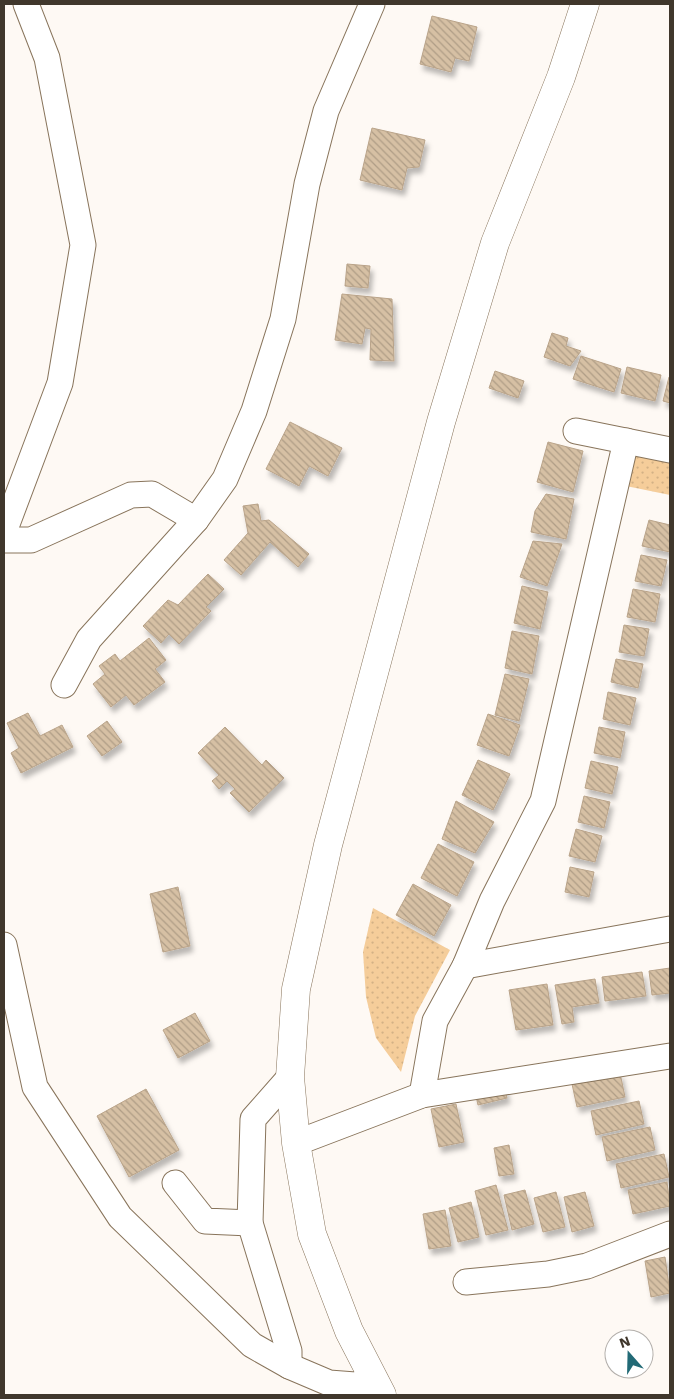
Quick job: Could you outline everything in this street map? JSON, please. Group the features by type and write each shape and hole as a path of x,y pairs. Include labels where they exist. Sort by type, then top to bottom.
{"main road":[{"path":"378,1388 349,1331 312,1234 296,1143 290,1077 296,989 306,934 328,845 442,422 495,242 561,77 585,4"}],"street":[{"path":"4,532 60,383 83,245 47,58 26,4"},
{"path":"64,685 89,639 196,520 225,479 254,411 283,319 307,184 326,111 372,4"},
{"path":"576,431 670,450"},
{"path":"422,1095 435,1021 465,966 492,901 543,801 626,441"},
{"path":"4,540 31,540 132,495 152,494 196,520"},
{"path":"465,966 670,930"},
{"path":"4,945 36,1086 120,1217 252,1344 289,1366 329,1382 378,1388"},
{"path":"296,1143 422,1095 670,1056"},
{"path":"289,1366 289,1351 250,1223 253,1119 290,1077"},
{"path":"175,1183 205,1221 250,1223"},
{"path":"466,1282 548,1274 587,1266 670,1234"}],"shaded area":[{"path":"636,448 670,455 670,495 626,486"},
{"path":"373,908 450,950 415,1016 401,1072 376,1038 366,997 363,952"}],"building":[{"path":"432,16 477,27 469,61 455,58 451,72 420,64"},
{"path":"372,128 425,140 419,167 407,168 402,190 360,180"},
{"path":"347,264 370,266 368,288 345,286"},
{"path":"342,294 392,299 394,361 370,360 371,329 365,328 362,344 335,340"},
{"path":"552,333 568,338 566,346 581,351 570,366 544,357"},
{"path":"581,356 621,369 614,392 573,379"},
{"path":"627,367 661,375 655,401 621,393"},
{"path":"495,371 524,381 518,398 489,388"},
{"path":"670,378 670,403 663,401"},
{"path":"290,422 342,448 328,476 309,466 299,486 266,469"},
{"path":"548,442 583,451 573,492 537,482"},
{"path":"546,494 574,499 566,539 531,532 535,511"},
{"path":"258,504 261,521 269,520 309,554 298,567 270,542 241,575 224,560 248,533 243,506"},
{"path":"649,520 670,525 670,552 642,546"},
{"path":"533,541 562,544 547,586 520,577"},
{"path":"641,555 667,560 661,586 635,581"},
{"path":"208,574 224,589 206,607 211,611 179,644 169,634 161,643 143,626 168,600 178,605"},
{"path":"522,586 548,592 540,629 514,623"},
{"path":"633,589 660,594 655,622 627,617"},
{"path":"624,625 649,629 644,656 619,652"},
{"path":"512,631 539,636 532,674 505,668"},
{"path":"149,638 166,660 155,669 165,682 134,705 126,695 111,707 93,684 105,674 99,666 115,654 120,661"},
{"path":"616,659 643,664 638,688 611,682"},
{"path":"505,674 529,679 519,721 495,715"},
{"path":"608,692 636,698 630,725 603,719"},
{"path":"28,713 40,736 62,725 73,747 21,773 11,753 19,748 7,723"},
{"path":"488,714 520,725 509,756 477,745"},
{"path":"107,721 122,742 102,756 87,736"},
{"path":"225,727 262,765 266,760 284,778 249,812 230,793 235,789 227,781 219,789 212,781 219,775 198,753"},
{"path":"599,727 625,732 620,758 594,753"},
{"path":"478,760 510,774 493,810 462,795"},
{"path":"591,761 618,767 612,794 585,788"},
{"path":"584,796 610,802 604,828 578,822"},
{"path":"456,801 494,822 475,853 442,839"},
{"path":"576,829 602,836 595,862 569,856"},
{"path":"438,844 474,862 457,896 421,878"},
{"path":"570,867 594,872 589,897 565,892"},
{"path":"413,884 451,905 434,936 396,915"},
{"path":"178,887 190,946 163,952 150,894"},
{"path":"670,968 670,993 652,995 649,971"},
{"path":"642,972 646,996 605,1001 602,977"},
{"path":"595,979 599,1003 572,1007 574,1022 562,1024 555,985"},
{"path":"547,984 553,1025 516,1030 509,990"},
{"path":"195,1013 210,1041 178,1058 163,1030"},
{"path":"620,1073 625,1097 577,1107 572,1084"},
{"path":"504,1085 507,1098 478,1105 475,1092"},
{"path":"146,1089 179,1150 129,1177 97,1116"},
{"path":"639,1101 644,1124 596,1135 591,1111"},
{"path":"456,1104 464,1142 439,1147 431,1109"},
{"path":"650,1127 655,1150 607,1161 602,1137"},
{"path":"509,1145 514,1174 499,1176 494,1148"},
{"path":"664,1154 669,1177 621,1188 616,1164"},
{"path":"667,1182 670,1206 633,1214 628,1190"},
{"path":"496,1185 508,1230 486,1235 475,1191"},
{"path":"525,1190 534,1224 512,1230 504,1195"},
{"path":"556,1192 565,1227 543,1232 534,1198"},
{"path":"585,1192 594,1226 572,1232 564,1197"},
{"path":"471,1202 479,1237 458,1242 449,1208"},
{"path":"445,1210 451,1246 429,1249 423,1214"},
{"path":"665,1257 670,1293 651,1297 645,1261"}]}
